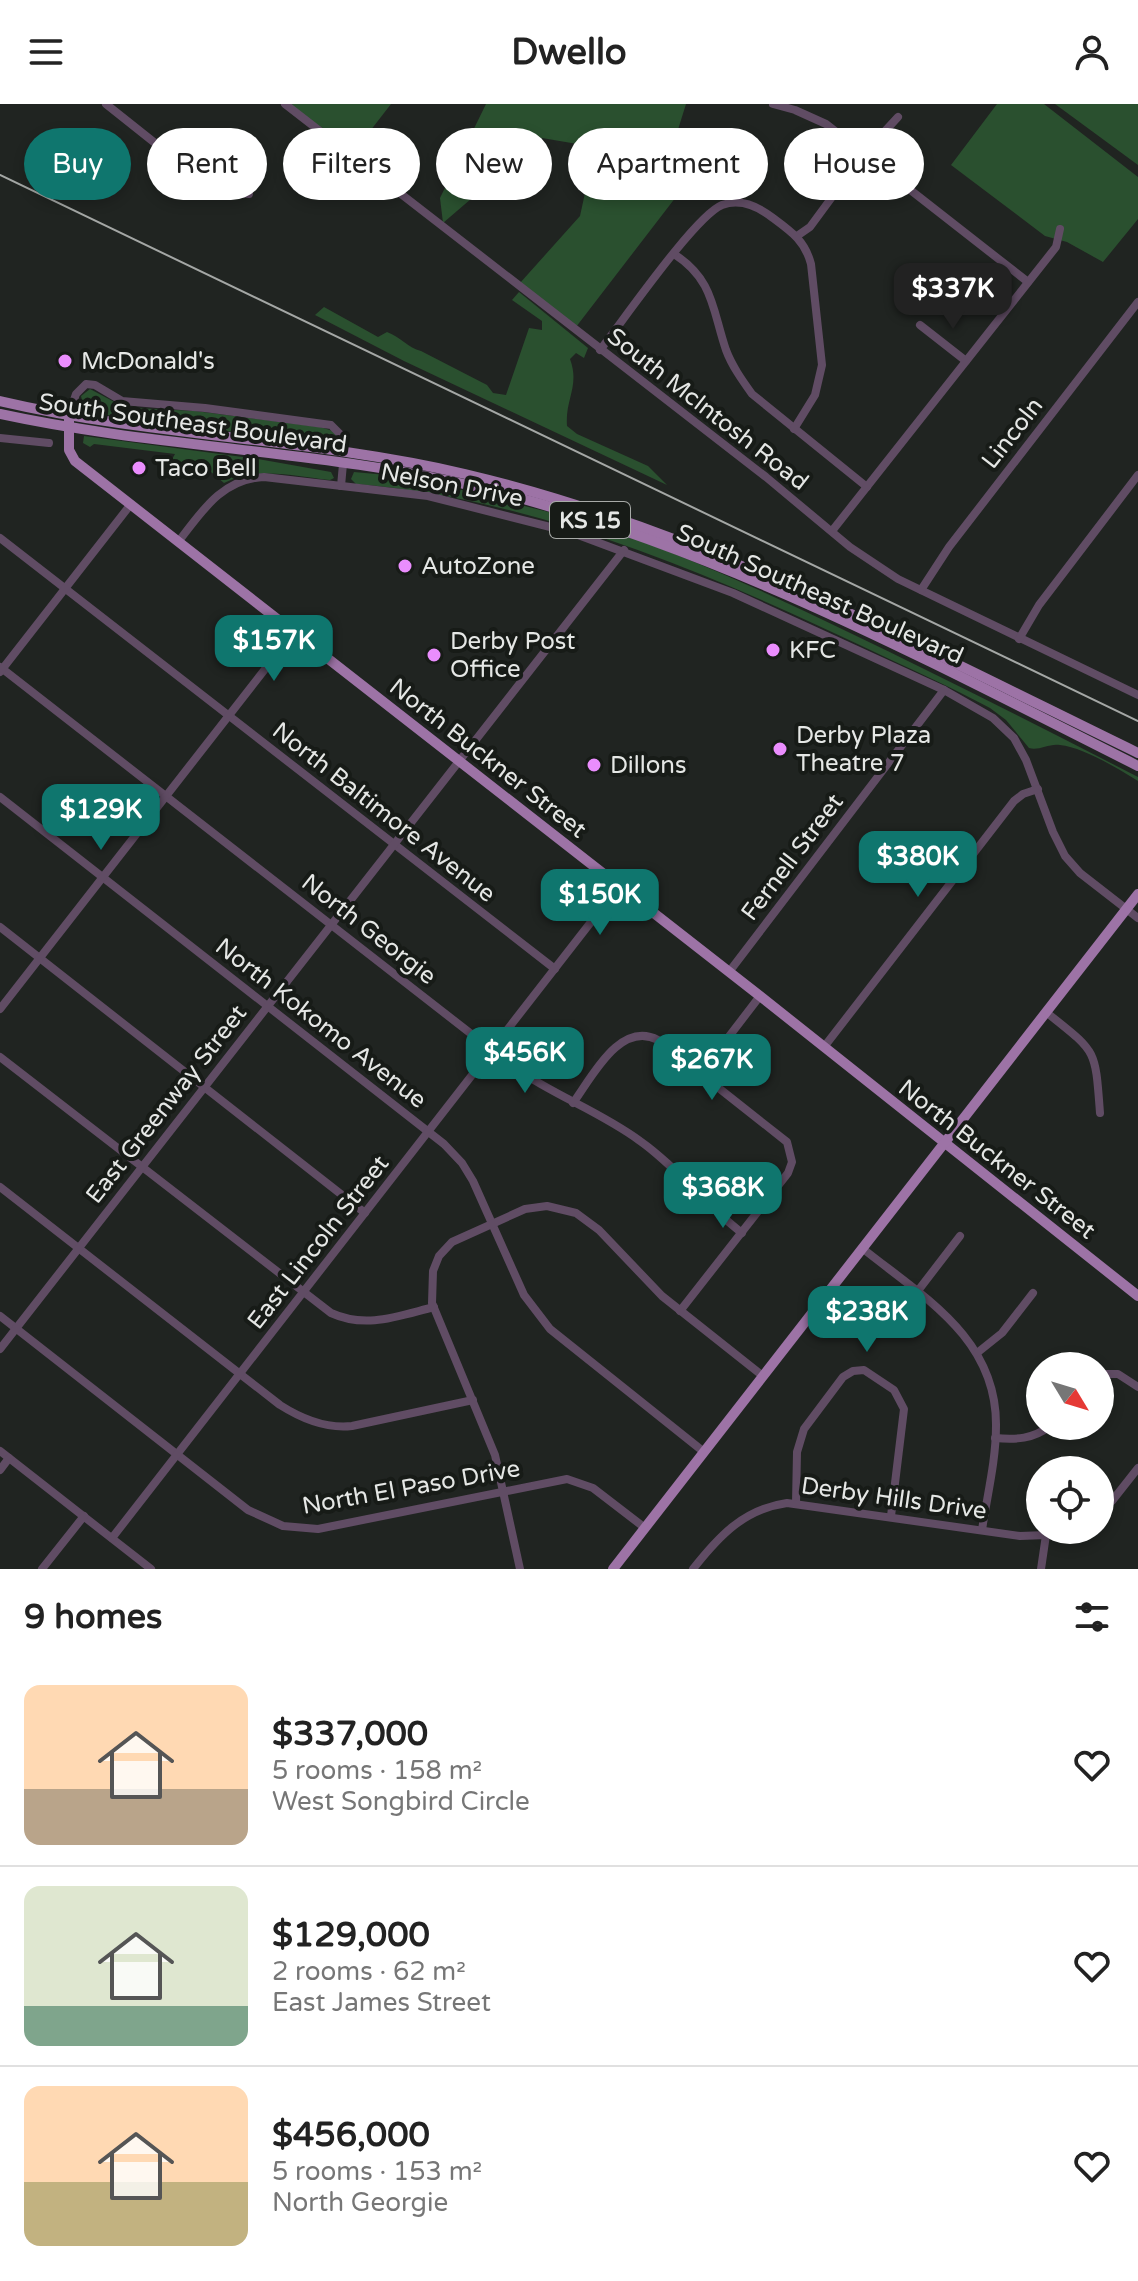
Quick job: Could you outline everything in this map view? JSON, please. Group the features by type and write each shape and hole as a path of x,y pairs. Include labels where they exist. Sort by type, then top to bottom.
{"main road":[{"name":"South Southeast Boulevard","path":"0,401 69,415 388,459 522,489 624,521 713,554 811,596 1138,753"},
{"name":"South Southeast Boulevard","path":"0,414 68,427 447,481 526,500 694,557 835,619 1138,766"},
{"name":"North Buckner Street","path":"69,415 70,453 75,461 760,996 1138,1296"},
{"path":"295,458 304,454 332,457 343,452"},
{"path":"343,464 351,459 376,463 388,459"},
{"path":"613,1569 1138,894"}],"street":[{"path":"106,104 147,137"},
{"name":"South McIntosh Road","path":"285,104 877,567 1136,694"},
{"path":"773,104 795,110 831,128"},
{"path":"888,128 898,117"},
{"path":"797,236 810,227 830,200"},
{"path":"921,200 1028,282"},
{"path":"600,350 711,211 727,203 760,209 797,236 806,248 811,264 822,365 815,395 794,429"},
{"path":"832,531 1056,247 1060,229"},
{"path":"674,254 690,265 705,284 716,310 727,352 752,394 867,487"},
{"name":"Lincoln","path":"921,590 949,547 1136,309"},
{"path":"920,325 966,361"},
{"path":"69,415 80,387 95,385 122,401 205,408 331,425 342,436 343,452"},
{"path":"0,438 49,443"},
{"path":"341,486 343,464"},
{"path":"1019,639 1039,605 1138,475"},
{"name":"Nelson Drive","path":"179,541 210,503 235,483 264,477 418,494 542,524 624,550 733,593 944,690 993,718 1014,738 1026,760 1065,856 1080,873 1138,918"},
{"path":"1,670 131,504"},
{"name":"North Baltimore Avenue","path":"0,538 555,969"},
{"name":"East Greenway Street","path":"0,1349 624,550"},
{"path":"0,1009 294,632"},
{"name":"North Georgie","path":"1,670 532,1080 641,1141 742,1233"},
{"path":"1136,694 1138,683"},
{"name":"Fernell Street","path":"729,972 944,690"},
{"path":"824,1047 1014,801 1038,789"},
{"name":"North Kokomo Avenue","path":"0,797 428,1131 462,1163 475,1184 524,1295 550,1329 704,1452"},
{"name":"East Lincoln Street","path":"112,1538 619,886"},
{"path":"0,927 365,1213"},
{"path":"701,1073 760,996"},
{"path":"1046,1012 1084,1042 1095,1058 1100,1113"},
{"path":"573,1103 620,1041 639,1035 658,1040 782,1135 789,1145 792,1162 788,1173 680,1311"},
{"path":"0,1057 303,1293 337,1316 364,1322 434,1307"},
{"path":"0,1187 292,1412 319,1424 352,1426 473,1400"},
{"path":"520,1569 495,1455 434,1307 431,1281 439,1256 457,1238 536,1206 556,1207 576,1213 598,1228 645,1280 680,1311 763,1376"},
{"path":"917,1292 960,1236"},
{"path":"862,1248 952,1320 985,1369 994,1401 995,1438 982,1530"},
{"path":"977,1353 1002,1333 1033,1293"},
{"name":"North El Paso Drive","path":"0,1316 248,1510 269,1521 292,1528 324,1528 558,1479 577,1481 593,1488 645,1528"},
{"path":"796,1503 797,1452 804,1429 843,1377 853,1371 864,1370 894,1390 904,1409 891,1516"},
{"path":"1114,1375 1121,1375 1138,1387"},
{"path":"995,1438 1026,1438"},
{"path":"0,1451 151,1569"},
{"path":"0,1470 9,1458"},
{"path":"1114,1498 1138,1468"},
{"name":"Derby Hills Drive","path":"693,1569 720,1536 739,1521 761,1508 796,1503 1026,1536"},
{"path":"42,1569 84,1516"},
{"path":"1041,1569 1045,1544"}],"green space":[{"path":"286,104 391,104 372,128 319,128"},
{"path":"486,104 686,104 678,128 568,128 568,142 552,140 552,128 474,128"},
{"path":"997,104 1044,104 1138,177 1138,219 1103,262 1067,242 1045,236 951,165"},
{"path":"1055,104 1138,104 1138,165"},
{"path":"440,200 470,200 443,223"},
{"path":"583,200 674,200 576,327 520,283 580,216"},
{"path":"519,292 588,348 584,358 576,353 570,359 573,385 567,426 577,434 648,466 667,485 404,361 315,315 324,307 378,337 387,332 487,385 493,393 506,395 529,328 542,330 542,321 512,300"},
{"path":"90,389 120,405 134,408 195,411 320,427 333,431 339,440 332,445 91,413 81,396"},
{"path":"84,436 258,459 331,472 334,478 263,474 224,483 204,466 170,463 175,454 94,444 90,447 83,443"},
{"path":"354,472 387,475 497,497 498,506 501,501 546,511 677,555 763,592 919,667 1138,777 1138,781 1079,750 1056,745 1029,748 1006,720 975,700 804,619 680,566 552,522 487,505 422,492 356,484 351,479"}],"railway":[{"path":"0,175 1138,721"}],"place":[{"name":"McDonald's","path":"65,361"},
{"name":"Taco Bell","path":"139,468"},
{"name":"AutoZone","path":"405,566"},
{"name":"KFC","path":"773,650"},
{"name":"Derby Post Office","path":"434,655"},
{"name":"Derby Plaza Theatre 7","path":"780,749"},
{"name":"Dillons","path":"594,765"}]}
